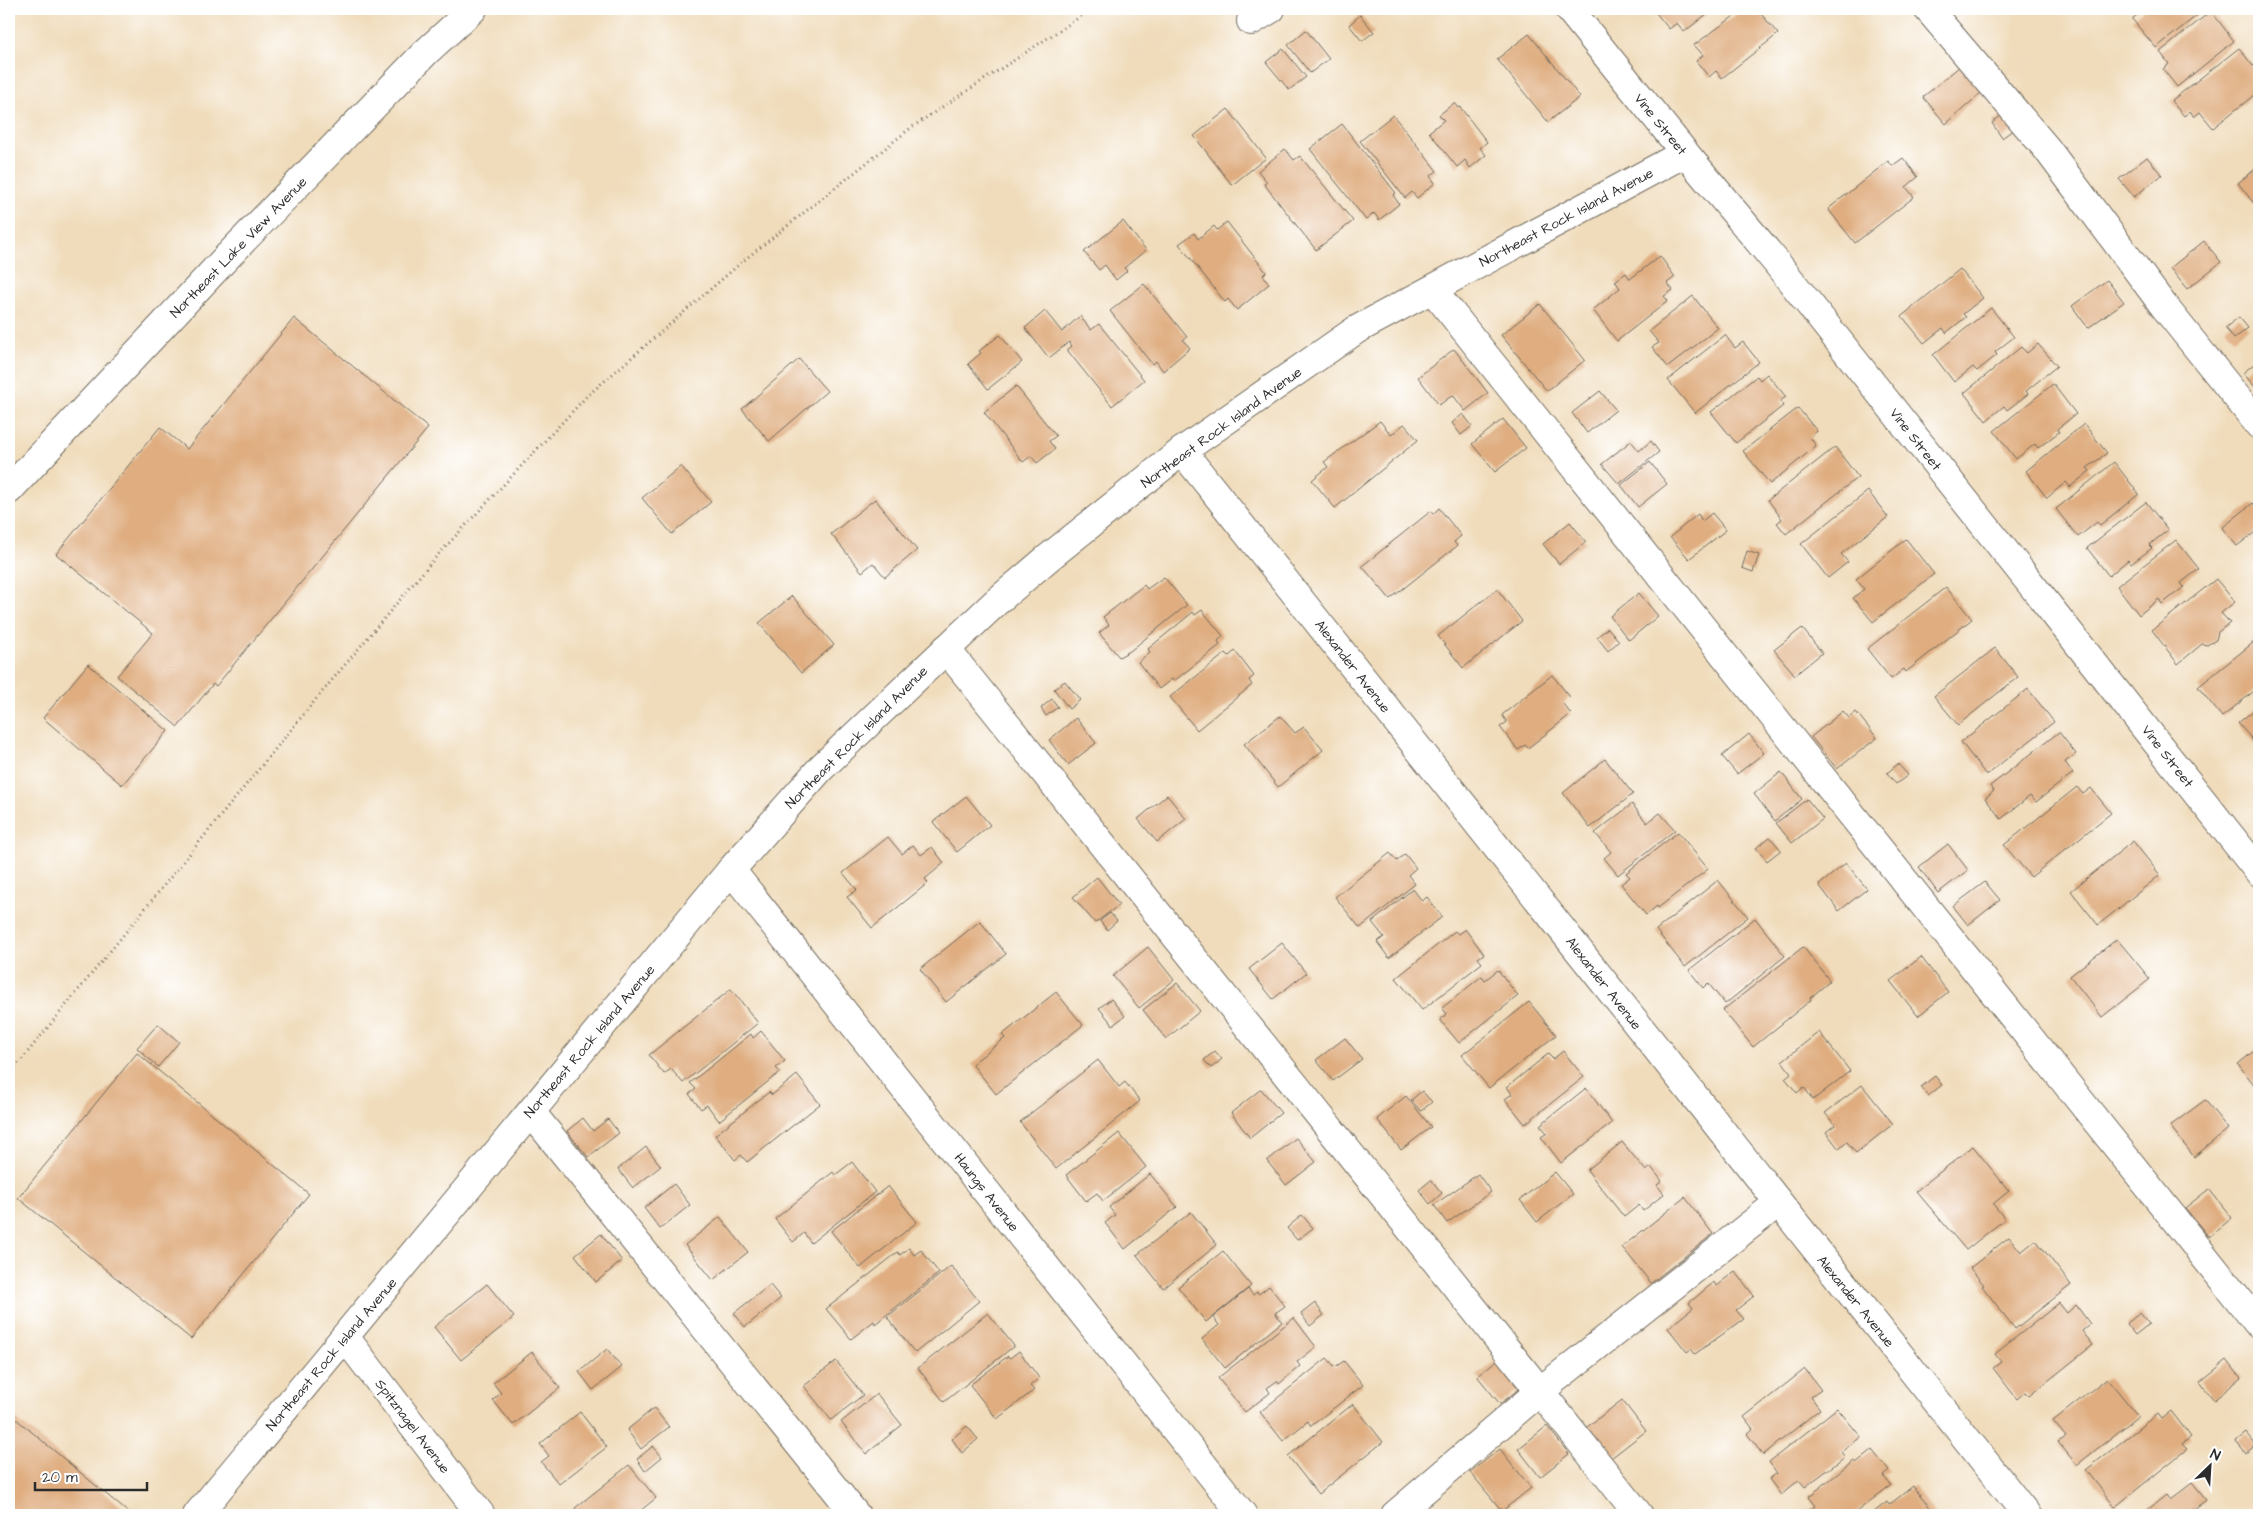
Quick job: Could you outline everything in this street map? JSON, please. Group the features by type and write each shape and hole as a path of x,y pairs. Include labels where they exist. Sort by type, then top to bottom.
{"street":[{"name":"Northeast Lake View Avenue","path":"9,490 224,260 426,52 473,9"},
{"name":"Vine Street","path":"1569,9 1684,153 1782,270 2259,872"},
{"path":"1928,9 2047,149 2163,305 2259,425"},
{"name":"Northeast Rock Island Avenue","path":"197,1515 731,870 821,768 946,649 1048,558 1182,451 1356,330 1684,153"},
{"path":"1433,290 2259,1325"},
{"name":"Alexander Avenue","path":"1182,451 2027,1515"},
{"path":"946,649 1639,1515"},
{"name":"Haungs Avenue","path":"731,870 1243,1515"},
{"path":"530,1112 856,1515"},
{"path":"1396,1515 1540,1391 1778,1203"},
{"name":"Spitznagel Avenue","path":"345,1337 481,1515"}],"path":[{"path":"9,1075 317,698 435,558 586,397 744,261 912,127 1092,9"}],"building":[{"path":"1661,9 1713,9 1684,32 1677,23 1669,29 1656,13"},
{"path":"1744,9 1757,9 1778,34 1722,78 1716,71 1709,77 1696,61 1703,55 1694,45"},
{"path":"2145,9 2205,9 2156,48 2132,19"},
{"path":"2211,11 2234,41 2177,87 2163,69 2169,64 2160,52"},
{"path":"1360,15 1374,32 1362,41 1349,25"},
{"path":"1306,30 1329,59 1310,73 1288,45"},
{"path":"1529,34 1580,97 1548,122 1497,59"},
{"path":"2239,48 2253,66 2259,63 2259,91 2213,128 2200,112 2194,117 2190,111 2184,116 2171,101"},
{"path":"1283,49 1306,77 1289,90 1266,62"},
{"path":"1960,66 1982,92 1946,124 1923,97"},
{"path":"1454,103 1458,108 1460,107 1487,142 1480,148 1486,155 1470,168 1465,160 1457,167 1429,132 1444,120 1439,115"},
{"path":"1228,109 1266,158 1232,185 1194,136"},
{"path":"1393,115 1437,171 1430,176 1435,183 1417,198 1412,192 1405,198 1360,141"},
{"path":"2002,115 2013,130 2002,138 1992,123"},
{"path":"1342,124 1396,193 1393,195 1399,204 1379,220 1374,213 1366,220 1310,149"},
{"path":"1285,149 1294,160 1300,156 1353,221 1316,250 1264,184 1267,182 1258,171"},
{"path":"2147,157 2162,175 2134,197 2119,179"},
{"path":"1903,158 1918,177 1906,187 1914,197 1855,243 1828,209 1888,161 1892,166"},
{"path":"2259,166 2259,210 2238,183"},
{"path":"1123,221 1146,250 1124,268 1127,271 1116,280 1105,265 1099,270 1084,252"},
{"path":"1227,222 1266,272 1263,275 1269,284 1237,310 1228,299 1225,302 1179,244 1194,233 1198,239 1214,226 1217,230"},
{"path":"2204,241 2221,262 2187,289 2170,268"},
{"path":"1660,256 1675,277 1667,283 1673,290 1664,296 1668,301 1617,341 1593,310 1620,288 1615,281 1626,273 1630,279"},
{"path":"1960,269 1983,298 1963,314 1966,317 1946,333 1943,328 1924,343 1902,316"},
{"path":"2107,280 2124,302 2088,328 2072,306"},
{"path":"1144,284 1187,337 1183,340 1190,348 1163,371 1156,361 1152,364 1110,311"},
{"path":"1693,296 1718,328 1668,367 1652,347 1659,343 1649,331"},
{"path":"1540,304 1585,360 1547,391 1501,335"},
{"path":"1991,308 2014,337 1995,352 1997,355 1977,371 1973,367 1954,382 1933,355"},
{"path":"1045,311 1062,332 1080,316 1091,330 1099,324 1144,380 1112,406 1067,350 1072,346 1069,342 1049,358 1025,328"},
{"path":"2239,317 2248,328 2234,339 2225,328"},
{"path":"294,318 428,428 216,686 213,684 178,727 117,676 153,633 56,554 160,427 187,449"},
{"path":"1000,335 1022,362 988,389 968,364 981,353 979,351"},
{"path":"1725,335 1735,348 1743,342 1759,362 1695,413 1668,380"},
{"path":"2038,344 2057,366 2026,391 2028,394 2007,410 2004,406 1986,421 1964,393 2021,347 2027,353"},
{"path":"1454,349 1488,393 1465,411 1453,395 1439,405 1418,377"},
{"path":"799,359 827,391 769,441 742,409"},
{"path":"2254,364 2259,370 2259,383 2255,387 2243,373"},
{"path":"1767,374 1786,397 1780,401 1783,406 1736,443 1711,412 1757,376 1760,380"},
{"path":"2053,384 2076,414 2057,429 2059,432 2038,448 2035,444 2016,459 1994,431"},
{"path":"1016,386 1056,436 1049,441 1055,449 1037,463 1031,456 1023,462 984,412"},
{"path":"1600,391 1616,410 1587,433 1572,413"},
{"path":"1798,408 1817,431 1810,437 1816,446 1770,484 1743,451"},
{"path":"1463,414 1472,426 1461,435 1452,423"},
{"path":"1503,419 1526,448 1495,472 1472,444"},
{"path":"1380,421 1391,435 1404,424 1418,440 1335,508 1312,480 1328,467 1324,462"},
{"path":"2084,424 2107,453 2087,468 2090,471 2070,487 2066,482 2047,498 2026,471"},
{"path":"1631,441 1639,451 1651,441 1659,452 1619,484 1602,464"},
{"path":"1835,447 1858,477 1786,534 1777,523 1782,519 1768,500"},
{"path":"1650,462 1667,484 1638,507 1621,485"},
{"path":"2114,462 2139,494 2100,525 2097,522 2078,537 2056,509"},
{"path":"681,466 711,502 672,534 642,498"},
{"path":"1868,491 1888,517 1841,554 1848,562 1828,578 1801,544"},
{"path":"875,499 917,550 885,577 873,563 862,572 831,534"},
{"path":"2146,502 2168,530 2149,545 2152,548 2131,564 2128,560 2109,576 2087,548"},
{"path":"2253,503 2259,511 2259,529 2237,546 2222,528"},
{"path":"1439,508 1461,536 1454,542 1457,546 1390,599 1362,566 1431,511 1433,514"},
{"path":"1712,513 1726,530 1689,559 1670,537 1698,514 1702,521"},
{"path":"1570,522 1586,542 1559,564 1543,544"},
{"path":"1906,539 1934,574 1873,622 1853,598 1864,589 1856,579"},
{"path":"2176,540 2199,569 2181,583 2184,587 2162,604 2159,599 2139,615 2117,586"},
{"path":"1747,551 1759,555 1753,572 1742,568"},
{"path":"1164,577 1187,605 1130,651 1119,657 1099,633 1109,625 1103,617 1144,585 1147,589"},
{"path":"2216,579 2235,602 2221,613 2230,623 2218,632 2216,640 2207,645 2202,644 2178,664 2152,630"},
{"path":"1946,587 1972,619 1906,672 1904,669 1891,679 1867,649"},
{"path":"1497,589 1522,621 1463,668 1438,636"},
{"path":"1639,593 1658,616 1629,640 1610,616"},
{"path":"792,596 834,645 801,673 759,623"},
{"path":"1202,610 1223,636 1218,641 1220,645 1174,681 1172,679 1159,689 1138,662 1150,652 1148,649 1193,612 1195,615"},
{"path":"1608,628 1619,641 1608,651 1597,637"},
{"path":"1802,628 1822,653 1795,675 1774,650"},
{"path":"2259,638 2259,687 2222,717 2198,687"},
{"path":"1995,648 2018,677 1958,725 1934,696"},
{"path":"1235,651 1254,676 1249,680 1252,685 1197,730 1170,697 1226,653 1229,656"},
{"path":"88,664 168,731 122,785 43,718"},
{"path":"1552,675 1570,697 1563,704 1571,714 1528,748 1525,745 1518,750 1500,727 1507,722 1502,715"},
{"path":"1065,681 1080,700 1069,709 1054,689"},
{"path":"2028,689 2054,722 1986,775 1961,742"},
{"path":"1052,699 1058,707 1046,716 1041,708"},
{"path":"2259,706 2259,741 2256,744 2238,723"},
{"path":"1843,711 1849,718 1856,712 1877,738 1837,769 1811,737"},
{"path":"1280,716 1295,733 1304,727 1323,750 1278,787 1244,744"},
{"path":"1076,718 1096,743 1068,765 1049,740"},
{"path":"2059,732 2076,754 2065,762 2073,773 2036,802 2030,796 2001,819 1985,798 1994,791 1990,786"},
{"path":"1749,734 1764,753 1737,774 1722,756"},
{"path":"1605,759 1633,794 1590,828 1563,793"},
{"path":"1898,764 1908,775 1896,784 1887,773"},
{"path":"1781,772 1802,799 1775,821 1754,794"},
{"path":"2077,787 2083,794 2091,788 2111,813 2031,877 2004,845"},
{"path":"1167,795 1186,819 1157,842 1138,819"},
{"path":"966,796 990,825 957,852 933,822"},
{"path":"1807,799 1823,819 1792,843 1776,823"},
{"path":"1632,804 1647,823 1660,813 1675,830 1618,875 1604,858 1611,852 1595,833"},
{"path":"1678,832 1708,869 1658,908 1657,906 1646,915 1621,884 1630,877 1626,873"},
{"path":"888,837 902,854 913,845 921,855 932,847 944,863 925,879 928,883 872,928 847,897 857,890 843,873"},
{"path":"1770,837 1781,850 1767,861 1756,848"},
{"path":"2133,841 2160,875 2098,925 2071,891"},
{"path":"1948,844 1968,870 1938,893 1919,867"},
{"path":"1390,853 1397,861 1405,854 1416,868 1408,875 1415,884 1360,928 1335,897"},
{"path":"1846,863 1867,889 1839,911 1819,885"},
{"path":"1097,877 1119,905 1095,923 1073,897"},
{"path":"1718,880 1748,917 1685,967 1656,930"},
{"path":"1985,882 2000,900 1968,925 1953,906"},
{"path":"1413,889 1422,901 1427,897 1442,917 1389,958 1377,942 1384,937 1372,922"},
{"path":"1110,913 1117,921 1107,930 1100,921"},
{"path":"1755,918 1785,956 1725,1004 1708,983 1703,988 1689,970"},
{"path":"980,921 1006,954 946,1002 920,969"},
{"path":"1465,929 1484,954 1478,958 1482,963 1422,1010 1396,978 1455,931 1458,934"},
{"path":"2117,939 2150,979 2102,1017 2070,976"},
{"path":"1282,943 1306,973 1273,999 1249,969"},
{"path":"1148,947 1174,980 1139,1008 1113,976"},
{"path":"1803,947 1830,981 1810,998 1811,1000 1753,1047 1723,1010"},
{"path":"1921,957 1948,992 1918,1016 1890,981"},
{"path":"1498,970 1518,996 1459,1043 1440,1020 1447,1014 1442,1008 1482,976 1485,980"},
{"path":"1177,983 1200,1011 1166,1039 1143,1010"},
{"path":"731,989 758,1023 683,1083 671,1069 664,1074 649,1055"},
{"path":"1056,992 1083,1025 996,1094 972,1064 1005,1038 1002,1035"},
{"path":"1111,999 1125,1016 1113,1025 1099,1008"},
{"path":"1529,1002 1556,1035 1489,1088 1462,1055"},
{"path":"158,1024 179,1042 158,1067 137,1048"},
{"path":"761,1031 785,1061 776,1068 780,1072 719,1121 707,1105 701,1109 689,1094 696,1089 690,1083 751,1034 753,1038"},
{"path":"1819,1032 1850,1071 1813,1100 1804,1087 1797,1093 1785,1078 1791,1073 1782,1061"},
{"path":"1345,1038 1362,1059 1333,1081 1316,1060"},
{"path":"2259,1047 2259,1091 2238,1064"},
{"path":"1215,1051 1222,1059 1211,1068 1204,1060"},
{"path":"1563,1051 1584,1077 1525,1124 1505,1099 1512,1094 1507,1087 1548,1054 1553,1059"},
{"path":"137,1053 309,1194 191,1339 18,1198"},
{"path":"1098,1060 1119,1087 1125,1082 1140,1101 1056,1169 1020,1122"},
{"path":"797,1075 820,1104 747,1162 741,1155 735,1160 715,1135 769,1092 772,1095"},
{"path":"1935,1076 1942,1085 1928,1096 1921,1087"},
{"path":"1862,1085 1893,1124 1856,1153 1847,1142 1839,1149 1826,1132 1835,1125 1825,1113"},
{"path":"1586,1088 1612,1123 1561,1163 1541,1137 1547,1133 1540,1125"},
{"path":"1261,1089 1281,1113 1250,1138 1231,1113"},
{"path":"1422,1091 1432,1102 1421,1111 1411,1100"},
{"path":"1406,1096 1431,1127 1401,1150 1377,1119"},
{"path":"2205,1100 2228,1129 2194,1157 2170,1126"},
{"path":"583,1118 593,1131 608,1119 619,1133 588,1157 567,1131"},
{"path":"1119,1133 1146,1167 1103,1201 1097,1193 1086,1201 1066,1175"},
{"path":"1296,1138 1316,1162 1286,1185 1267,1161"},
{"path":"1622,1142 1646,1171 1651,1167 1662,1181 1657,1185 1664,1194 1643,1211 1639,1205 1624,1217 1587,1170"},
{"path":"1973,1146 2009,1191 1993,1204 2005,1219 1966,1250 1916,1191"},
{"path":"646,1147 661,1166 633,1188 618,1169"},
{"path":"852,1162 875,1192 811,1243 804,1233 793,1242 775,1219 833,1172 835,1175"},
{"path":"1555,1172 1573,1194 1537,1222 1520,1200"},
{"path":"1150,1174 1177,1207 1125,1249 1105,1223 1115,1215 1109,1207"},
{"path":"1478,1174 1491,1192 1447,1223 1434,1205"},
{"path":"1431,1180 1442,1193 1430,1204 1419,1190"},
{"path":"674,1184 690,1205 660,1229 644,1208"},
{"path":"888,1186 917,1222 860,1268 831,1231"},
{"path":"2209,1189 2232,1218 2209,1237 2185,1208"},
{"path":"1685,1197 1713,1234 1651,1283 1622,1247"},
{"path":"1191,1212 1217,1245 1163,1288 1137,1255"},
{"path":"1302,1215 1313,1228 1297,1240 1287,1228"},
{"path":"720,1217 748,1252 713,1280 685,1245"},
{"path":"601,1234 622,1261 596,1282 575,1255"},
{"path":"2009,1237 2021,1252 2036,1240 2071,1285 2015,1329 1970,1268"},
{"path":"909,1248 914,1255 921,1250 939,1273 875,1324 874,1321 851,1339 826,1309 898,1252 900,1255"},
{"path":"1223,1251 1251,1286 1206,1322 1178,1287"},
{"path":"951,1266 979,1301 915,1353 887,1317"},
{"path":"1735,1271 1754,1296 1736,1310 1744,1319 1695,1354 1691,1349 1687,1352 1668,1328 1693,1308 1689,1303 1714,1282 1716,1286"},
{"path":"487,1284 514,1317 461,1360 434,1327"},
{"path":"770,1285 781,1298 745,1327 734,1313"},
{"path":"1269,1286 1285,1306 1275,1313 1282,1322 1225,1368 1202,1339 1219,1325 1213,1317 1248,1289 1253,1295 1257,1292 1259,1294"},
{"path":"1315,1303 1324,1315 1310,1326 1301,1314"},
{"path":"2059,1303 2067,1313 2076,1305 2090,1324 2082,1331 2093,1345 2029,1396 2025,1392 2017,1399 1993,1368 2001,1362 1995,1354"},
{"path":"988,1313 1014,1346 944,1402 918,1368"},
{"path":"2140,1313 2149,1324 2135,1335 2126,1324"},
{"path":"1294,1318 1316,1347 1297,1362 1300,1366 1279,1384 1277,1381 1267,1388 1270,1393 1245,1412 1218,1378"},
{"path":"607,1349 622,1367 593,1390 579,1372"},
{"path":"1019,1351 1039,1378 1030,1386 1034,1390 997,1419 970,1385 1008,1356 1010,1358"},
{"path":"532,1352 560,1388 513,1425 493,1400 501,1393 493,1383"},
{"path":"1327,1358 1335,1367 1344,1361 1363,1385 1311,1426 1308,1421 1283,1441 1260,1412"},
{"path":"1497,1360 1519,1389 1500,1404 1477,1376"},
{"path":"2227,1360 2241,1378 2214,1400 2200,1382"},
{"path":"836,1361 863,1395 831,1420 804,1386"},
{"path":"1805,1369 1821,1390 1811,1397 1820,1409 1763,1455 1747,1434 1753,1429 1744,1417"},
{"path":"2107,1378 2138,1416 2077,1465 2058,1442 2066,1437 2053,1421"},
{"path":"877,1394 902,1425 866,1454 841,1422"},
{"path":"1622,1400 1646,1431 1611,1458 1587,1427"},
{"path":"1353,1404 1383,1442 1318,1494 1288,1456"},
{"path":"654,1408 669,1427 641,1449 627,1430"},
{"path":"1837,1408 1861,1437 1841,1452 1845,1457 1805,1487 1799,1480 1781,1495 1769,1479 1777,1473 1769,1462"},
{"path":"2171,1411 2191,1437 2182,1444 2187,1449 2115,1507 2086,1470 2157,1414 2161,1419"},
{"path":"580,1412 607,1447 559,1484 541,1462 549,1456 540,1444"},
{"path":"9,1413 130,1514 9,1515"},
{"path":"967,1426 978,1439 962,1453 952,1439"},
{"path":"1547,1426 1569,1454 1540,1477 1518,1449"},
{"path":"2246,1433 2256,1445 2246,1453 2236,1441"},
{"path":"653,1446 662,1457 645,1471 637,1459"},
{"path":"1500,1449 1531,1488 1502,1511 1470,1472"},
{"path":"1872,1450 1889,1471 1883,1476 1891,1485 1852,1515 1803,1515 1815,1506 1808,1497 1854,1461 1856,1463"},
{"path":"629,1465 656,1498 635,1515 580,1515 575,1508"},
{"path":"2192,1483 2206,1500 2186,1515 2141,1515 2166,1495 2170,1500"},
{"path":"1913,1486 1936,1515 1870,1515 1887,1502 1889,1505"}]}
